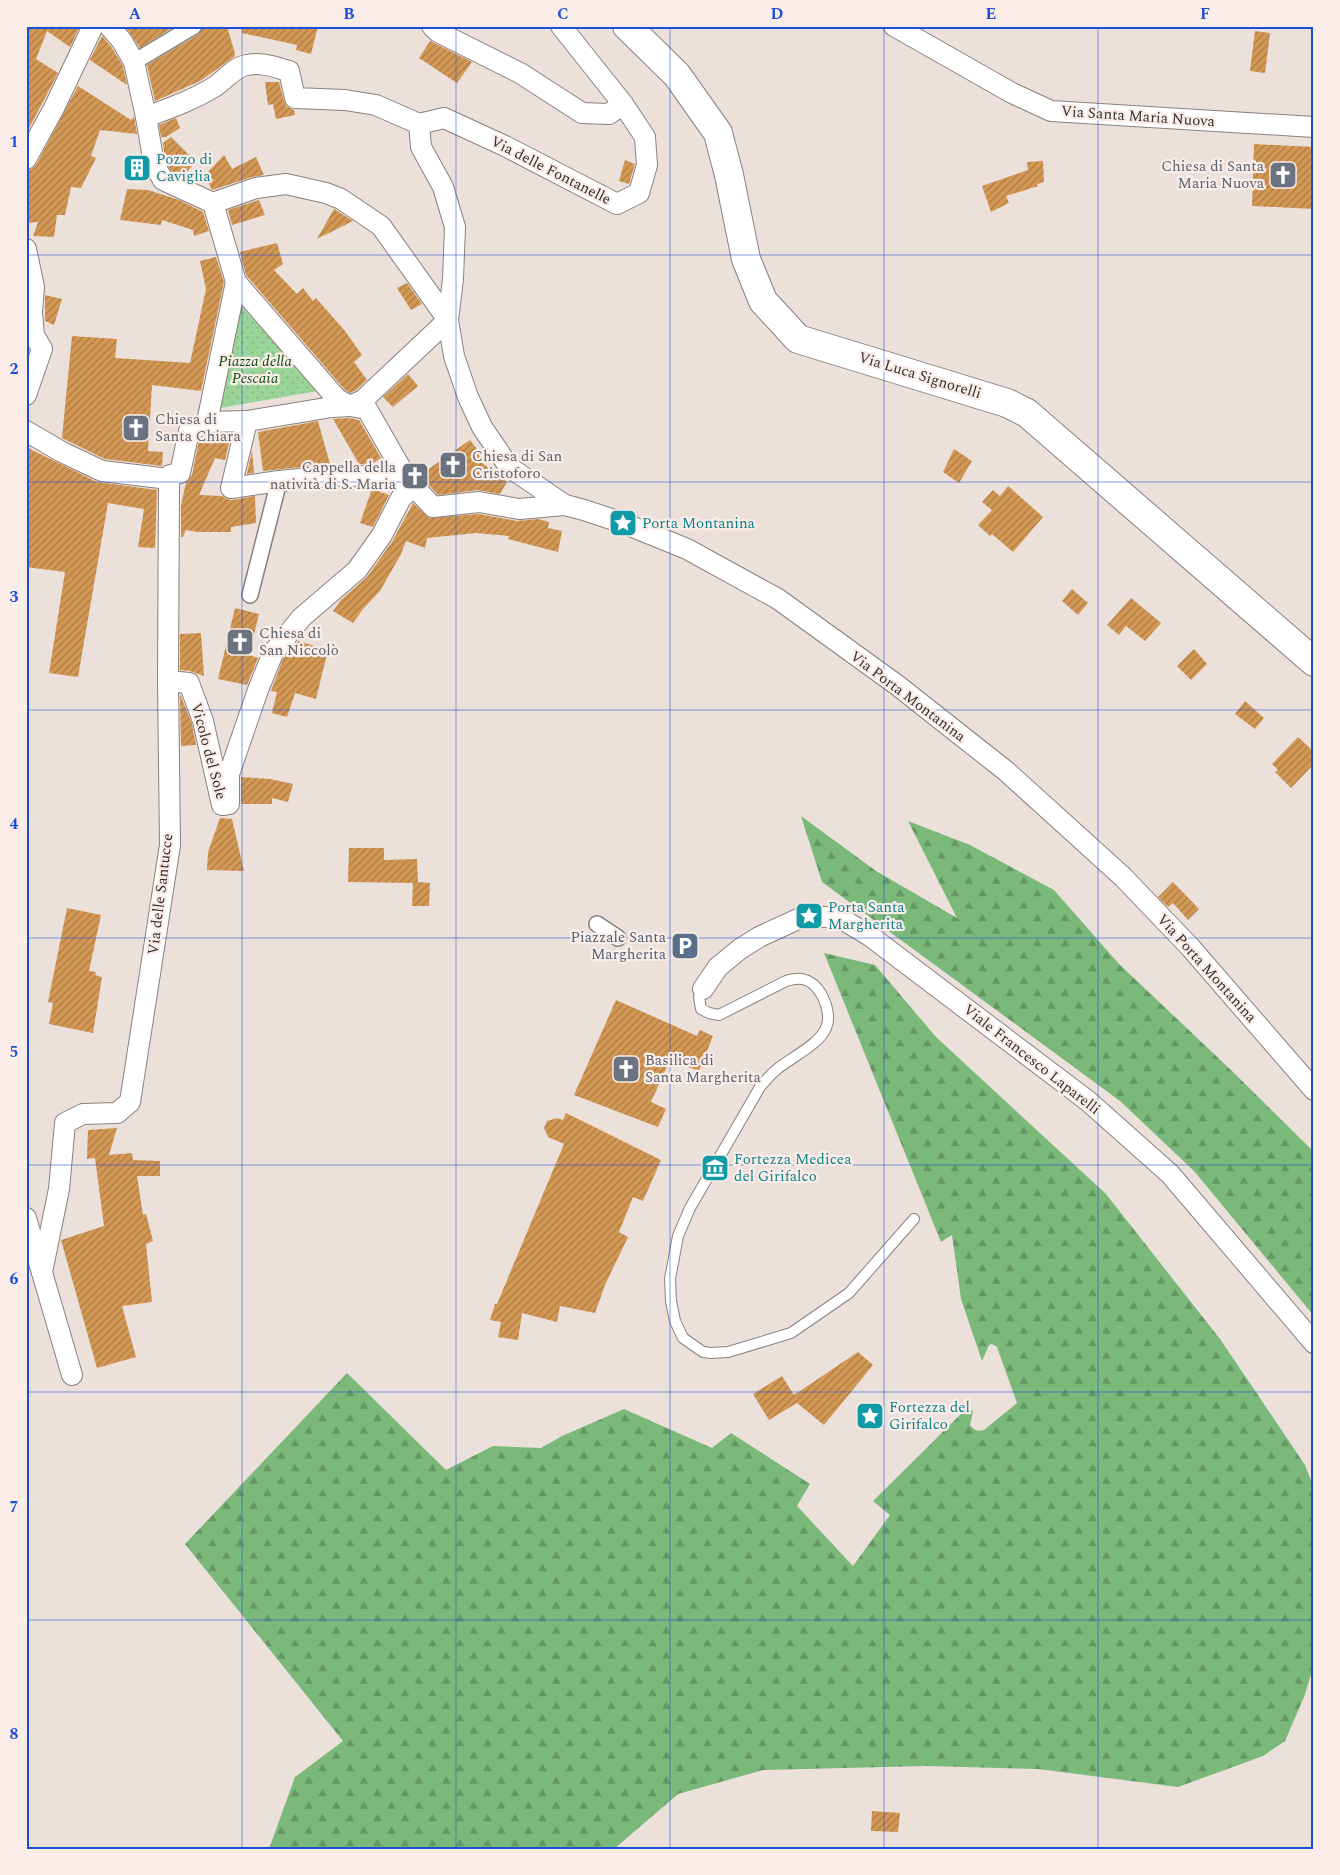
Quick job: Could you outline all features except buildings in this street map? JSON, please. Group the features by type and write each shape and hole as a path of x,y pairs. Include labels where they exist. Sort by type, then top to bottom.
{"main road":[{"name":"Via Luca Signorelli","path":"627,26 677,75 718,133 729,175 746,258 763,301 798,339 999,400 1027,413 1314,662"}],"street":[{"path":"26,159 54,108 93,26"},
{"path":"109,26 122,41 134,62 154,164 163,180 213,203 256,188 286,184 326,193 341,199 381,226 448,320"},
{"path":"134,62 194,26"},
{"path":"432,26 438,32 520,73 582,113 609,114 623,104"},
{"name":"Via delle Fontanelle","path":"419,124 444,118 506,146 617,204 639,193 647,165 645,137 623,104 561,26"},
{"name":"Via Santa Maria Nuova","path":"894,26 1012,93 1051,111 1314,127"},
{"path":"146,117 189,101 216,86 245,65 267,64 289,71 295,98 344,100 376,105 419,124 422,147 444,187 455,227 453,279 448,320 454,356 468,397 482,427 508,467 565,505"},
{"path":"213,203 236,282 337,399 350,406"},
{"path":"26,250 34,287 32,312 34,335 42,349 26,395"},
{"path":"207,422 236,282"},
{"path":"350,406 363,400 448,320"},
{"path":"26,431 62,452 102,471 169,480 170,475 180,472 189,431 207,422 247,421 332,407 350,406 366,409 411,482"},
{"path":"247,421 231,488 279,480 343,475 411,482"},
{"name":"Via delle Santucce","path":"42,1272 59,1190 66,1123 83,1114 117,1113 130,1102 170,845 168,681 169,480"},
{"path":"250,594 279,480"},
{"name":"Via Porta Montanina","path":"411,482 433,507 479,502 519,509 565,505 623,523 687,549 778,599 897,685 1006,771 1123,877 1190,947 1314,1090"},
{"name":"Vicolo del Sole","path":"168,681 189,683 202,721 222,805 229,804 228,774 273,653 301,618 358,570 382,535 411,482"},
{"name":"Viale Francesco Laparelli","path":"703,989 718,967 759,936 784,924 809,916 840,918 870,936 1088,1101 1162,1167 1314,1344"},
{"path":"597,924 618,938"},
{"path":"26,1218 72,1375"}],"lane":[{"path":"703,989 699,996 701,1009 718,1015 786,981 796,978 806,979 815,986 826,1002 828,1021 827,1027 820,1037 776,1070 760,1087 690,1208 678,1236 670,1279 671,1301 675,1321 683,1338 703,1352 711,1353 728,1352 791,1333 850,1293 914,1219"}],"green space":[{"name":"Piazza della Pescaia","path":"237,301 318,391 214,409"},
{"path":"801,816 876,871 957,918 908,821 970,845 1054,890 1119,964 1314,1152 1314,1316 1194,1171 1120,1101 822,882"},
{"path":"824,953 875,965 936,1037 1106,1194 1220,1339 1305,1465 1314,1488 1314,1665 1304,1697 1285,1741 1263,1756 1178,1787 1038,1769 927,1766 763,1770 678,1794 614,1849 269,1849 295,1777 343,1741 185,1544 347,1373 446,1470 493,1446 541,1448 562,1436 624,1409 712,1448 731,1433 810,1484 797,1506 853,1566 890,1515 873,1501 967,1408 973,1411 970,1425 976,1430 982,1431 1017,1403 997,1347 992,1344 989,1345 982,1361 961,1299 952,1235 941,1242"}],"place":[{"name":"Pozzo di Caviglia","path":"137,168"},
{"name":"Chiesa di Santa Maria Nuova","path":"1283,175"},
{"name":"Chiesa di Santa Chiara","path":"136,428"},
{"name":"Chiesa di San Cristoforo","path":"453,465"},
{"name":"Cappella della natività di S. Maria","path":"415,476"},
{"name":"Porta Montanina","path":"623,523"},
{"name":"Chiesa di San Niccolò","path":"240,642"},
{"name":"Porta Santa Margherita","path":"809,916"},
{"name":"Piazzale Santa Margherita","path":"685,946"},
{"name":"Basilica di Santa Margherita","path":"626,1069"},
{"name":"Fortezza Medicea del Girifalco","path":"715,1168"},
{"name":"Fortezza del Girifalco","path":"870,1416"}]}
